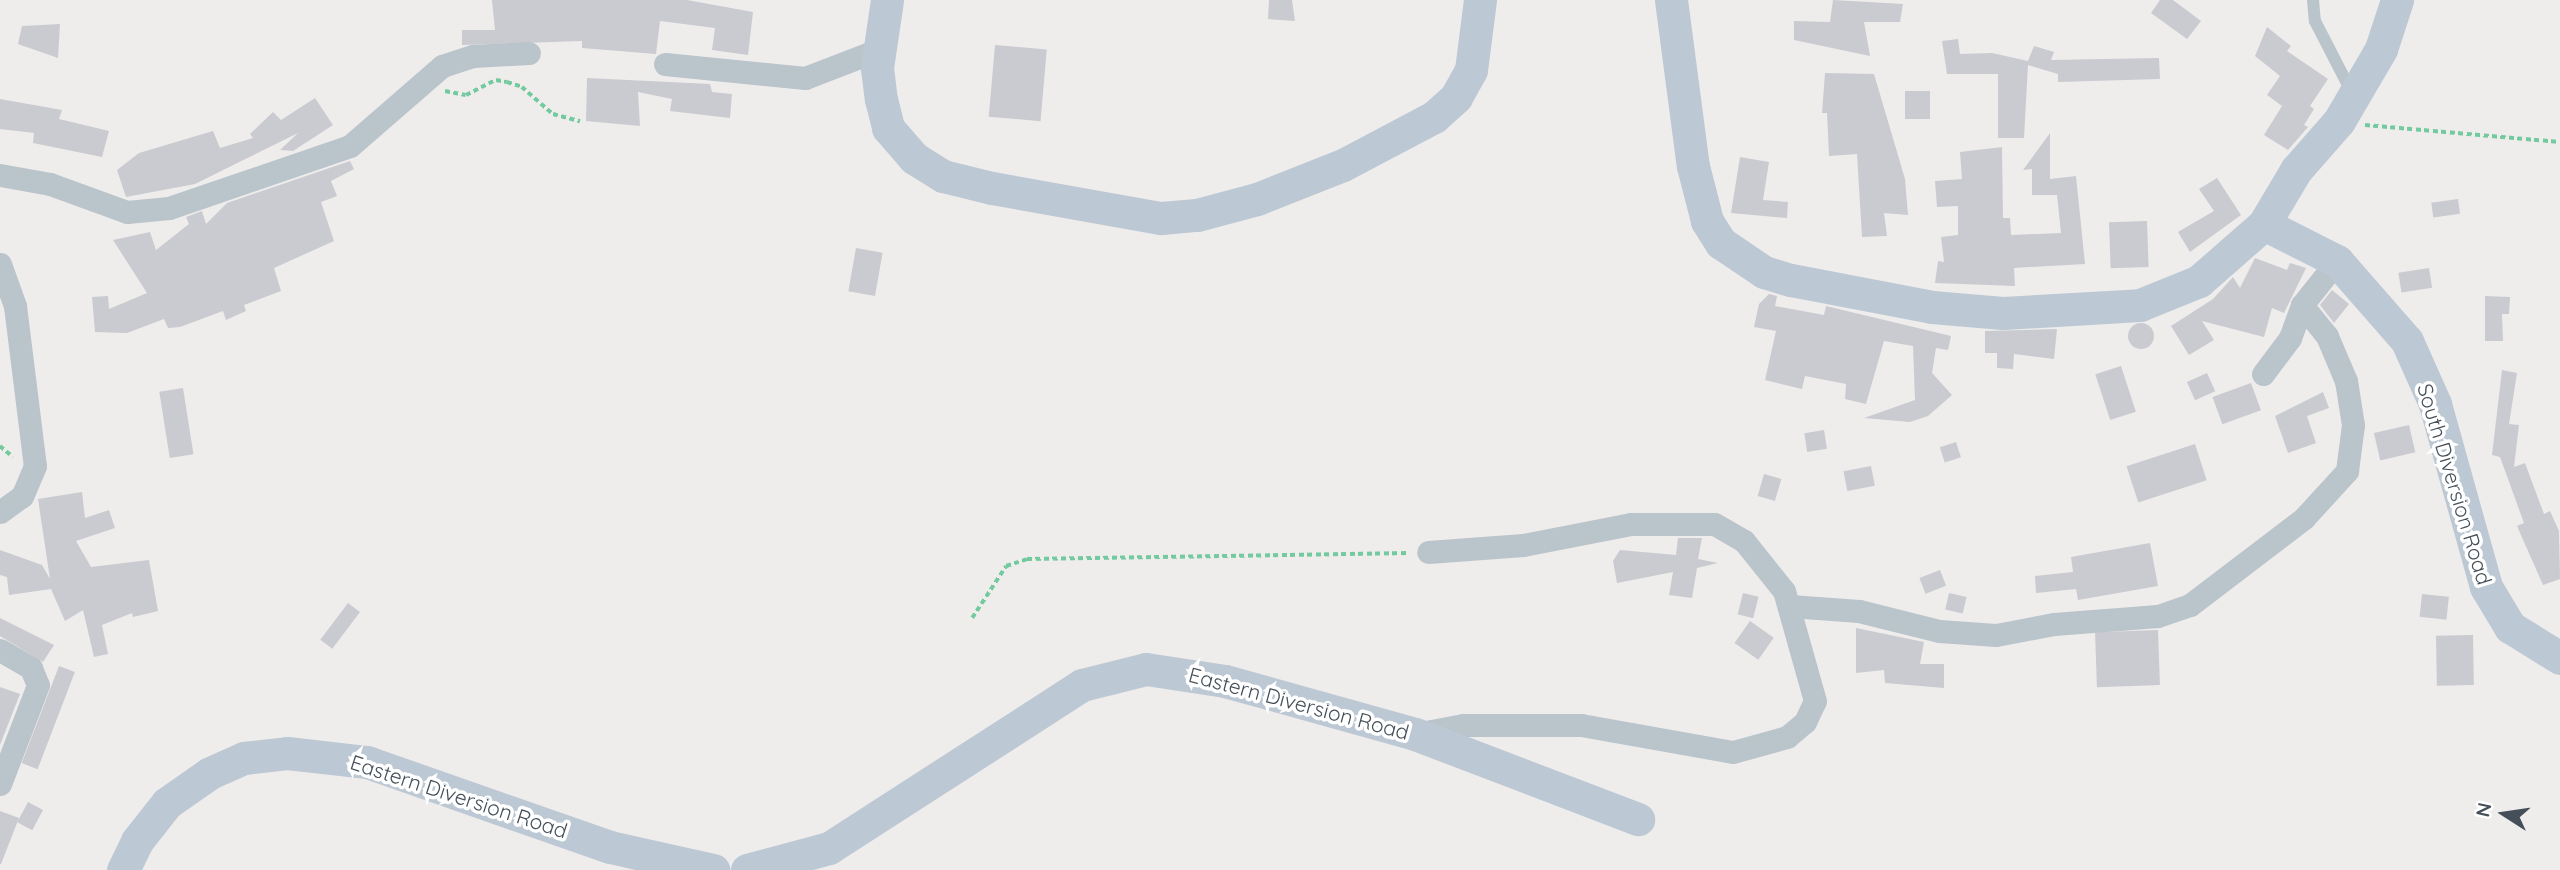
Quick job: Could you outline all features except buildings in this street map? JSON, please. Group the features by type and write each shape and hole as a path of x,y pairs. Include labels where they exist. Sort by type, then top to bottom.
{"main road":[{"path":"887,0 877,68 888,128 914,158 943,176 1124,214 1197,215 1343,165 1434,117 1456,97 1471,70 1480,0"},
{"path":"1671,0 1693,166 1707,221 1721,243 1764,272 1964,311 2140,305 2199,281 2264,224 2296,170 2346,109 2381,49 2397,0"},
{"name":"South Diversion Road","path":"2264,224 2337,261 2407,341 2435,404 2486,587 2499,612 2529,642 2560,658"},
{"name":"Eastern Diversion Road","path":"747,870 829,848 1082,685 1111,674 1146,669 1186,672 1415,734 1638,819"},
{"name":"Eastern Diversion Road","path":"123,870 137,841 178,796 210,773 244,758 287,753 367,762 610,847 713,870"}],"street":[{"path":"665,64 804,78 880,49"},
{"path":"0,175 50,184 127,212 169,208 350,146 443,66 473,56 529,53"},
{"path":"2263,374 2290,338 2302,305 2337,261"},
{"path":"0,264 15,306 35,456 22,496 0,512"},
{"path":"1790,606 1859,611 1939,631 1996,635 2054,624 2158,616 2190,605 2304,518 2347,471 2353,425 2346,382 2327,336 2302,305"},
{"path":"1415,734 1463,725 1581,725 1713,752 1787,737 1805,722 1815,701 1790,606 1744,541 1714,524 1631,524 1523,545 1428,552"},
{"path":"0,650 31,668 38,685 0,784"}],"lane":[{"path":"2313,0 2315,21 2346,109"}],"path":[{"path":"425,79 453,96 496,80 507,82 523,87 552,114 580,121"},
{"path":"2346,109 2560,142"},
{"path":"972,618 1006,566 1027,559 1428,552"}]}
